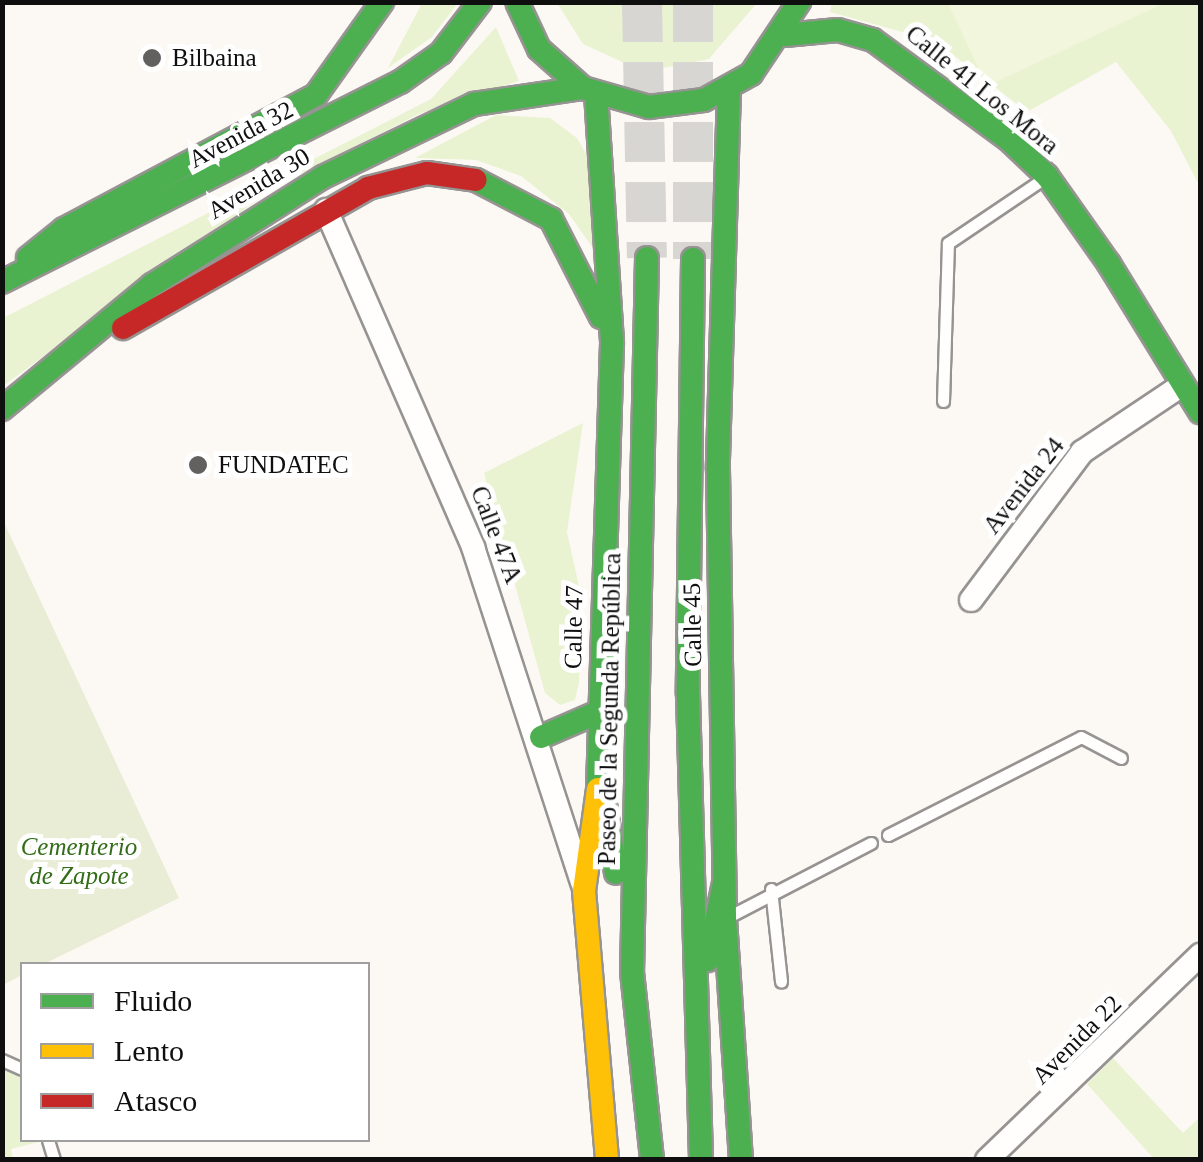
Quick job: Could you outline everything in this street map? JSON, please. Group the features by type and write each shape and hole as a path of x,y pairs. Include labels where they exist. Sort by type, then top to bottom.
{"main road":[{"path":"4,281 64,229 316,96 382,2"},
{"name":"Avenida 32","path":"4,281 400,82 440,53 480,2"},
{"path":"517,2 540,49 590,91"},
{"path":"729,88 785,34 799,2"},
{"name":"Calle 41 Los Mora","path":"785,34 838,30 873,40 1047,176 1200,412"},
{"name":"Avenida 30","path":"2,409 242,223 392,142 498,97 590,91 677,106 729,88"},
{"name":"Calle 45","path":"729,88 718,470 725,919 741,1160"},
{"name":"Calle 47","path":"590,91 612,343 600,773 584,891 608,1160"},
{"path":"74,350 326,210 400,176 504,190 570,244 612,343"},
{"name":"Paseo de la Segunda República","path":"647,258 632,972 652,1160"},
{"path":"694,259 694,1022 701,1160"},
{"path":"541,737 601,710"},
{"path":"600,773 632,972"},
{"path":"694,1022 724,883"}],"street":[{"name":"Calle 47A","path":"326,210 474,547 541,737 584,891"},
{"name":"Avenida 24","path":"971,600 1082,452 1182,385"},
{"name":"Avenida 22","path":"987,1160 1200,954"}],"lane":[{"path":"943,400 948,243 1047,176"},
{"path":"888,835 1080,737 1121,758"},
{"path":"725,919 770,889 871,843"},
{"path":"770,889 782,981"}],"green space":[{"path":"832,2 1200,3 1200,187 1171,131 1116,62 1027,112 935,41 830,12"},
{"path":"422,3 458,3 432,37 388,68"},
{"path":"557,3 757,3 709,59 644,72 583,44"},
{"path":"948,3 1164,3 987,86"},
{"path":"496,27 519,81 421,113 278,185 3,386 3,318 431,99"},
{"path":"496,115 550,118 577,138 592,164 595,251 569,214 521,176 476,160 415,158"},
{"path":"583,423 567,532 580,591 579,682 575,700 560,705 545,693 484,473"},
{"name":"Cementerio de Zapote","path":"2,518 179,898 48,962 20,962 20,976 3,985"},
{"path":"1113,1058 1183,1133 1200,1117 1200,1159 1154,1159 1087,1084"},
{"path":"2,1066 20,1074 20,1142 39,1142 11,1149 13,1159 3,1159"}],"tunnel":[{"path":"642,2 647,258"},
{"path":"693,2 693,259"}],"traffic: fast":[{"path":"28,258 64,229 316,95 382,2"},
{"path":"2,282 400,82 441,53 480,2"},
{"path":"517,2 539,49 583,88 649,107 704,100 751,74 799,2"},
{"path":"785,35 838,30 873,40 1008,139 1047,176 1109,264 1200,412"},
{"path":"2,409 152,285 323,177 474,104 583,88"},
{"path":"729,89 718,469 725,919 741,1160"},
{"path":"596,94 612,343 598,789"},
{"path":"476,180 551,219 601,317"},
{"path":"647,258 632,972 652,1160"},
{"path":"693,259 688,694 701,1160"},
{"path":"541,737 601,711"},
{"path":"600,773 616,873"},
{"path":"708,960 724,883"}],"traffic: slow":[{"path":"598,789 584,891 607,1160"}],"traffic: jam":[{"path":"123,328 368,188 427,173 476,180"}],"place":[{"name":"Bilbaina","path":"152,58"},
{"name":"FUNDATEC","path":"198,465"}]}
